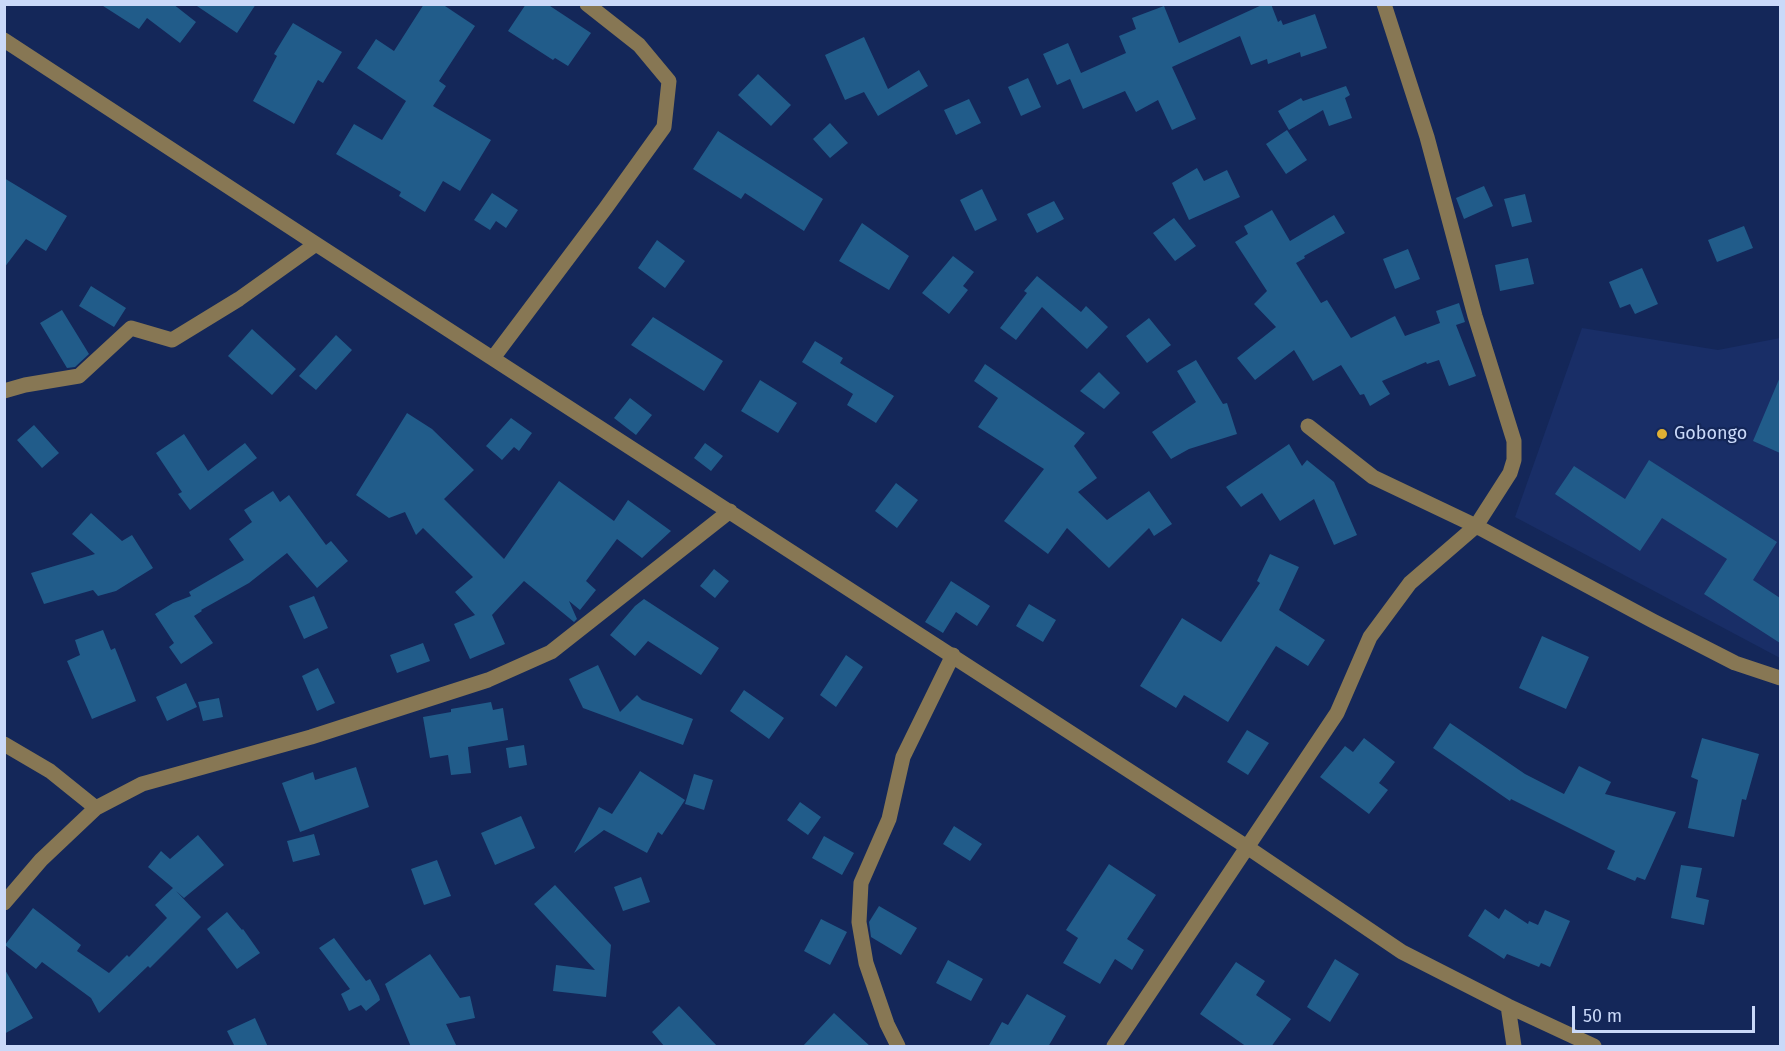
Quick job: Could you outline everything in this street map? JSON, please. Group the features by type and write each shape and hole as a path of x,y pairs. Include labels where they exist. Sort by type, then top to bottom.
{"street":[{"path":"493,358 663,127 669,81 639,45 587,4"},
{"path":"1114,1047 1337,713 1370,637 1410,583 1476,526 1510,473 1514,460 1514,441 1475,316 1427,137 1384,4"},
{"path":"4,40 953,655 1247,847 1402,952 1594,1047"},
{"path":"4,391 79,376 131,328 172,340 239,299 316,244"},
{"path":"1308,426 1373,477 1476,526 1725,657 1780,678"},
{"path":"4,903 41,860 96,808 142,784 311,737 488,680 551,652 730,511"},
{"path":"898,1047 887,1024 866,963 859,922 861,883 889,819 903,756 953,655"},
{"path":"4,744 50,771 96,808"},
{"path":"1509,1006 1514,1047"}],"shaded area":[{"name":"Gobongo","path":"1582,328 1718,350 1780,338 1780,658 1515,517"}],"building":[{"path":"100,4 173,4 196,22 180,43 147,18 139,29"},
{"path":"194,4 256,4 237,33"},
{"path":"424,4 442,4 475,26 439,81 446,86 433,106 491,140 460,191 443,181 425,212 399,196 401,192 336,154 354,124 382,140 406,101 357,68 376,39 394,51"},
{"path":"526,4 547,4 591,33 568,66 555,58 553,60 508,31"},
{"path":"1264,4 1271,4 1278,22 1281,20 1283,25 1315,14 1327,48 1301,57 1300,52 1268,64 1267,59 1251,65 1240,36 1172,67 1196,119 1172,130 1158,100 1136,112 1125,91 1083,109 1070,79 1057,85 1043,54 1068,43 1081,73 1126,53 1119,36 1136,29 1132,18 1164,6 1179,43"},
{"path":"293,23 342,52 323,83 318,80 294,124 253,101 277,56 274,54"},
{"path":"864,37 888,89 919,70 928,86 878,116 864,92 845,100 825,55"},
{"path":"758,74 791,105 771,126 738,95"},
{"path":"1028,78 1041,107 1021,116 1008,87"},
{"path":"1346,86 1350,95 1345,98 1352,118 1329,126 1323,110 1289,130 1278,111 1301,98 1303,101"},
{"path":"969,99 981,123 956,135 944,110"},
{"path":"830,123 848,143 830,158 813,139"},
{"path":"1287,130 1307,160 1286,174 1266,144"},
{"path":"718,131 823,199 804,231 745,193 741,199 693,169"},
{"path":"1197,168 1204,181 1227,170 1240,197 1189,220 1172,183"},
{"path":"4,178 67,216 46,251 26,239 4,268"},
{"path":"1484,186 1493,206 1464,219 1456,198"},
{"path":"982,189 997,220 975,231 960,200"},
{"path":"492,193 518,210 506,228 496,221 490,230 474,220"},
{"path":"1525,194 1532,222 1512,227 1504,199"},
{"path":"1054,201 1064,219 1037,233 1027,214"},
{"path":"1272,210 1290,241 1334,215 1345,233 1296,263 1321,303 1327,300 1351,338 1395,316 1405,336 1440,323 1436,311 1459,303 1465,322 1456,325 1476,376 1449,386 1439,360 1427,364 1426,362 1382,381 1390,394 1370,406 1364,394 1360,395 1341,365 1313,381 1294,350 1255,380 1237,358 1276,327 1254,304 1267,291 1235,242 1248,234 1244,226"},
{"path":"1174,218 1196,246 1175,261 1153,233"},
{"path":"862,223 909,256 889,290 839,261"},
{"path":"1744,226 1753,248 1717,262 1708,240"},
{"path":"657,240 685,261 665,288 638,268"},
{"path":"1408,249 1420,279 1395,289 1383,259"},
{"path":"953,256 974,272 963,286 968,290 949,314 922,293"},
{"path":"1528,258 1534,284 1500,291 1495,265"},
{"path":"1642,268 1658,304 1635,314 1630,304 1620,308 1609,282"},
{"path":"1037,276 1081,312 1086,306 1108,327 1087,349 1042,307 1016,340 1000,328 1027,293 1024,291"},
{"path":"91,286 126,308 114,327 79,306"},
{"path":"62,310 89,354 75,367 67,368 40,323"},
{"path":"653,317 723,361 704,391 631,345"},
{"path":"1149,318 1171,345 1147,363 1126,336"},
{"path":"252,329 296,369 272,395 228,356"},
{"path":"336,335 352,350 316,390 299,376"},
{"path":"815,341 843,358 840,363 894,396 876,423 847,405 853,394 802,362"},
{"path":"1196,360 1223,404 1227,403 1237,434 1189,449 1171,459 1152,432 1196,402 1177,371"},
{"path":"985,364 1085,433 1074,446 1097,478 1078,492 1107,520 1149,491 1172,524 1154,536 1149,528 1109,568 1067,528 1048,554 1004,521 1044,469 978,427 998,398 974,381"},
{"path":"1099,372 1120,393 1104,409 1080,391"},
{"path":"1780,377 1780,453 1753,441"},
{"path":"760,380 797,403 778,433 741,411"},
{"path":"630,398 652,415 636,435 614,418"},
{"path":"407,413 432,429 474,470 444,499 504,559 559,481 614,521 628,500 671,531 642,558 617,539 586,581 596,590 580,610 569,601 577,619 574,622 524,581 492,615 505,644 470,659 454,624 475,615 455,592 473,577 423,528 416,535 405,512 389,518 356,495"},
{"path":"511,418 532,433 519,451 514,447 502,460 486,446"},
{"path":"34,425 59,453 42,468 17,440"},
{"path":"184,434 208,471 245,443 257,458 190,510 178,494 182,492 156,453"},
{"path":"705,443 723,456 711,471 694,458"},
{"path":"1289,444 1302,466 1307,460 1334,482 1357,535 1334,545 1314,499 1280,521 1262,493 1241,507 1226,487"},
{"path":"1649,460 1777,542 1753,580 1780,598 1780,643 1704,594 1727,559 1662,518 1640,551 1555,494 1574,466 1625,499"},
{"path":"896,483 918,500 897,528 875,511"},
{"path":"273,491 280,502 289,495 326,545 331,541 348,561 317,588 287,553 249,583 194,616 213,643 181,664 169,647 174,643 155,614 191,596 189,592 244,560 229,539 252,522 244,510"},
{"path":"91,513 122,541 132,535 153,568 116,591 98,596 93,590 44,604 31,573 95,554 72,534"},
{"path":"1270,554 1299,567 1279,610 1325,640 1308,666 1276,646 1228,722 1184,695 1176,708 1140,686 1182,618 1221,642 1260,583 1257,581"},
{"path":"714,569 729,581 715,598 700,586"},
{"path":"951,581 990,606 977,626 956,612 943,633 925,622"},
{"path":"314,596 328,628 304,639 289,606"},
{"path":"644,599 719,648 701,675 648,641 635,656 610,635"},
{"path":"1029,604 1056,620 1043,642 1016,626"},
{"path":"103,630 111,650 115,648 136,701 92,719 67,661 80,655 75,640"},
{"path":"1542,636 1589,657 1566,709 1519,688"},
{"path":"423,643 430,661 397,673 390,655"},
{"path":"846,655 863,667 836,707 820,695"},
{"path":"598,665 620,712 637,695 642,700 693,719 683,745 583,708 569,679"},
{"path":"318,668 335,703 317,711 302,676"},
{"path":"186,683 197,707 167,721 156,697"},
{"path":"744,690 784,718 769,739 730,711"},
{"path":"219,698 223,717 203,721 198,702"},
{"path":"491,702 493,710 503,708 508,740 468,747 471,773 451,775 448,755 430,758 423,717"},
{"path":"1450,723 1525,774 1564,794 1579,766 1611,782 1605,794 1676,812 1645,880 1637,877 1635,881 1607,869 1615,851 1511,799 1510,801 1433,748"},
{"path":"1247,730 1269,743 1248,775 1227,762"},
{"path":"1364,738 1395,762 1379,783 1388,790 1369,814 1320,777 1345,746 1353,752"},
{"path":"1702,738 1759,754 1746,800 1742,799 1734,837 1688,828 1698,780 1691,777"},
{"path":"524,745 527,765 509,768 506,748"},
{"path":"356,767 369,807 300,832 282,783 313,772 315,780"},
{"path":"640,771 685,800 662,835 658,832 647,853 604,830 574,853 599,807 612,814"},
{"path":"694,774 713,780 704,810 685,804"},
{"path":"800,802 821,817 808,835 787,820"},
{"path":"521,816 535,848 495,865 481,833"},
{"path":"954,826 982,844 970,861 943,844"},
{"path":"314,834 320,855 293,862 287,841"},
{"path":"198,835 224,865 184,898 176,891 201,917 150,968 148,966 99,1013 91,998 42,962 36,969 5,945 33,908 81,945 77,951 109,973 127,955 129,957 167,918 155,905 173,888 148,867 161,851 170,859"},
{"path":"824,836 854,853 842,875 812,858"},
{"path":"437,860 451,896 424,905 411,869"},
{"path":"1109,864 1156,895 1127,939 1144,950 1132,970 1115,959 1100,984 1063,963 1078,938 1066,930"},
{"path":"1681,865 1702,868 1696,897 1709,900 1704,925 1671,918"},
{"path":"641,877 650,902 623,911 614,887"},
{"path":"555,885 611,945 606,997 553,991 556,965 595,970 534,904"},
{"path":"879,906 917,928 901,955 871,937 869,922"},
{"path":"1485,909 1499,919 1505,909 1528,924 1529,921 1538,925 1545,910 1570,921 1550,967 1541,963 1539,967 1507,954 1504,959 1468,936"},
{"path":"227,912 243,929 260,953 237,969 207,929"},
{"path":"821,919 847,932 830,965 804,951"},
{"path":"334,938 366,981 370,979 379,996 380,1000 366,1011 361,1005 349,1011 341,994 350,989 319,948"},
{"path":"430,954 460,998 470,996 475,1018 446,1024 457,1047 411,1047 385,984"},
{"path":"1335,959 1359,974 1330,1022 1307,1007"},
{"path":"948,960 983,979 971,1001 936,983"},
{"path":"1236,962 1265,981 1256,995 1291,1019 1271,1047 1247,1047 1200,1014"},
{"path":"4,968 33,1018 4,1034"},
{"path":"1027,994 1066,1016 1048,1047 988,1047 1002,1022 1008,1025"},
{"path":"679,1006 718,1047 665,1047 652,1032"},
{"path":"834,1013 871,1047 802,1047"},
{"path":"255,1018 268,1047 235,1047 227,1031"}],"place":[{"name":"Gobongo","path":"1662,434"}]}
